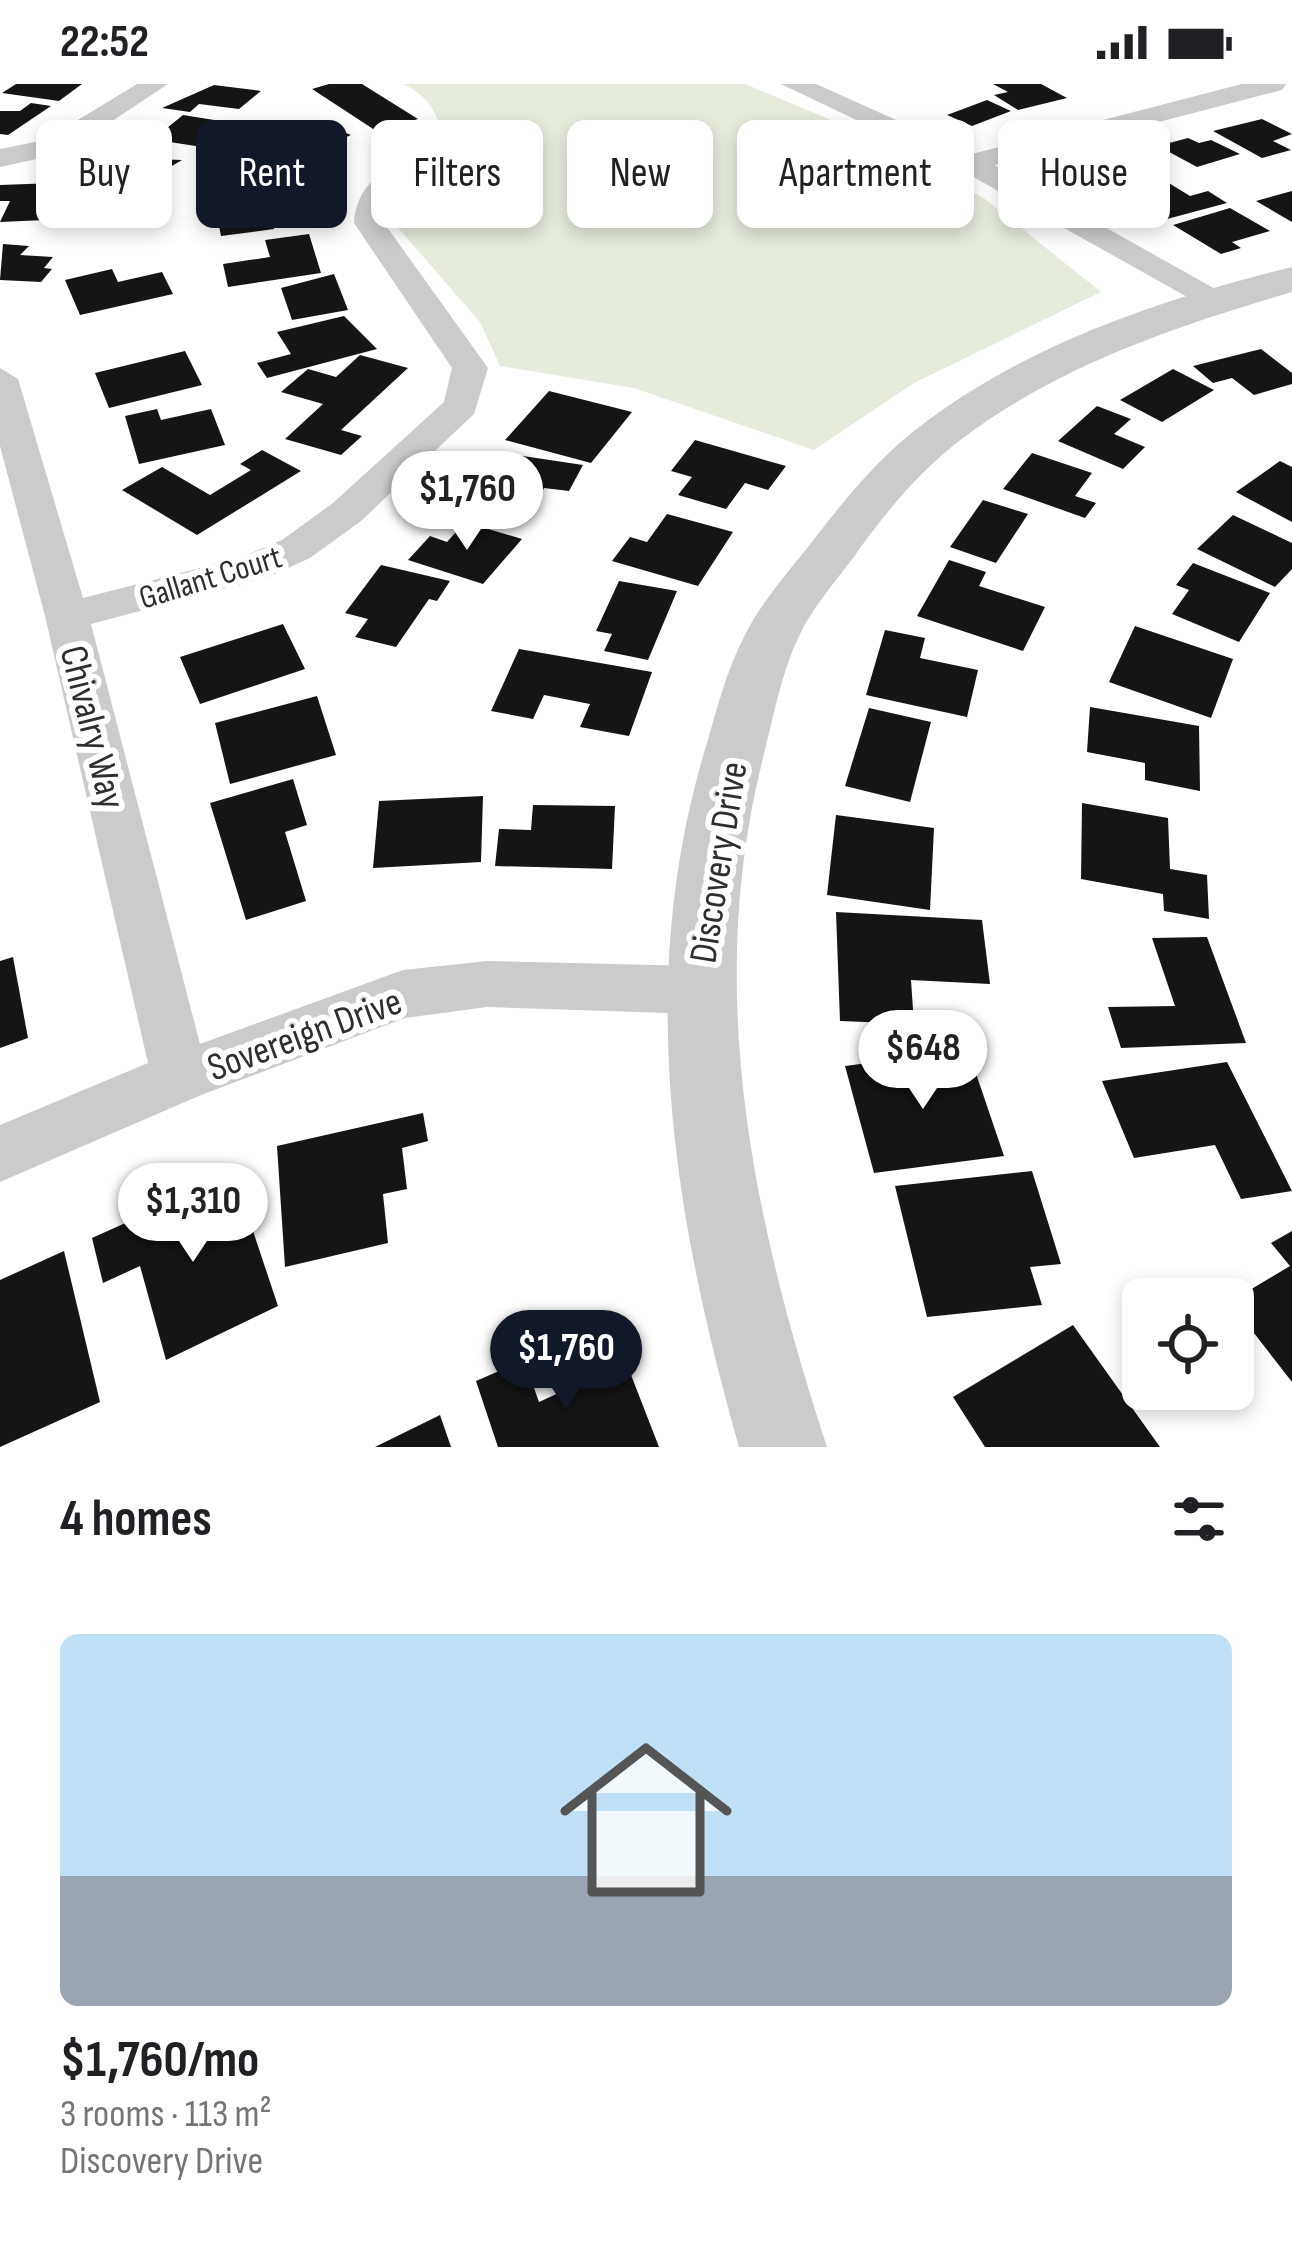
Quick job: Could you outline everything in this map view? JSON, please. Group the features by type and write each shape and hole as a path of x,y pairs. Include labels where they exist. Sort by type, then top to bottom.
{"street":[{"path":"0,158 71,139 155,84"},
{"path":"794,84 874,120"},
{"path":"974,162 1273,84"},
{"path":"974,166 1214,302"},
{"name":"Gallant Court","path":"67,616 253,568 296,549 347,512 460,406 470,368 372,228"},
{"name":"Discovery Drive","path":"783,1447 721,1231 700,1089 697,990 719,789 774,631 864,506 943,430 1048,364 1214,302 1292,279"},
{"name":"Chivalry Way","path":"0,380 67,616 179,1077"},
{"name":"Sovereign Drive","path":"0,1154 179,1077 403,994 487,984 697,990"}],"green space":[{"path":"403,84 745,84 831,120 737,120 737,228 974,228 974,193 998,209 998,228 1021,228 1101,292 914,383 814,450 634,388 500,366 480,322 398,228 543,228 543,120 437,120 420,94"}],"building":[{"path":"16,84 82,84 59,101 2,93"},
{"path":"362,84 418,119 371,120 371,128 312,89"},
{"path":"993,84 1041,84 1067,98 1018,110 994,95 1008,92"},
{"path":"214,85 261,91 239,109 199,104 190,112 162,108"},
{"path":"987,100 1011,111 974,125 974,120 947,115"},
{"path":"31,103 51,106 8,135 0,134 0,111 20,111"},
{"path":"183,115 214,120 196,120 196,146 172,142 172,124"},
{"path":"1262,119 1292,134 1273,141 1291,150 1262,158 1213,131"},
{"path":"1211,140 1240,154 1197,167 1170,152 1170,143"},
{"path":"36,184 36,220 0,222 10,201 0,201 0,185"},
{"path":"1170,184 1190,196 1208,191 1227,203 1170,218"},
{"path":"1292,191 1292,222 1256,201"},
{"path":"1230,208 1270,231 1232,242 1241,248 1221,254 1173,225"},
{"path":"219,228 274,229 221,236"},
{"path":"309,234 321,273 228,287 223,264 270,257 265,240"},
{"path":"3,244 29,246 20,255 53,257 44,268 52,269 41,282 0,280"},
{"path":"112,269 118,282 162,272 173,294 80,315 65,280"},
{"path":"334,274 348,310 292,320 281,288"},
{"path":"344,316 377,349 267,378 257,363 291,354 277,332"},
{"path":"1261,349 1292,373 1292,384 1254,395 1232,378 1213,383 1193,366"},
{"path":"185,351 202,385 109,408 95,373"},
{"path":"360,355 408,368 341,430 362,436 341,455 285,439 323,404 281,392 308,369 336,377"},
{"path":"1173,369 1214,390 1162,422 1120,400"},
{"path":"549,391 632,412 591,463 505,440"},
{"path":"1097,406 1131,419 1114,434 1145,447 1123,469 1058,441"},
{"path":"157,409 161,420 211,409 225,445 139,464 125,416"},
{"path":"695,440 786,466 768,490 745,483 726,509 678,495 692,477 671,471"},
{"path":"262,450 301,471 197,535 122,490 162,467 210,495 251,470 240,464"},
{"path":"497,452 583,465 569,491 544,488 540,497 503,491 495,506 468,502"},
{"path":"1032,453 1092,473 1075,496 1096,503 1085,518 1003,489"},
{"path":"1280,461 1292,467 1292,522 1236,492"},
{"path":"983,500 1028,514 996,563 950,547"},
{"path":"667,514 733,532 698,586 612,561 630,537 647,542"},
{"path":"1233,515 1292,543 1292,569 1275,587 1197,549"},
{"path":"465,522 522,539 483,584 408,560 430,536 447,542"},
{"path":"949,560 986,572 979,586 1045,607 1023,651 917,616"},
{"path":"1193,563 1270,593 1239,642 1172,614 1189,590 1176,585"},
{"path":"381,565 450,581 437,601 429,599 396,647 355,637 368,619 345,613"},
{"path":"619,581 677,591 648,660 604,651 612,634 596,631"},
{"path":"283,624 305,669 200,704 180,657"},
{"path":"1135,626 1233,659 1211,718 1109,682"},
{"path":"885,630 925,638 920,658 978,670 967,717 866,695"},
{"path":"519,649 652,672 629,736 580,727 590,704 544,695 533,719 491,711"},
{"path":"317,696 336,755 230,784 215,723"},
{"path":"1090,707 1199,726 1200,791 1145,780 1145,763 1087,752"},
{"path":"869,708 931,722 910,802 845,786"},
{"path":"293,779 307,825 285,832 306,901 246,920 210,803"},
{"path":"483,796 481,862 373,868 379,801"},
{"path":"1082,803 1168,818 1170,869 1207,875 1209,919 1164,911 1163,894 1081,879"},
{"path":"533,805 615,806 612,869 495,866 499,829 531,830"},
{"path":"836,815 934,828 930,910 827,895"},
{"path":"836,912 982,920 990,984 911,980 914,1024 840,1021"},
{"path":"1207,937 1246,1043 1121,1048 1108,1007 1175,1006 1152,938"},
{"path":"13,957 28,1038 0,1048 0,961"},
{"path":"968,1050 1004,1156 874,1173 845,1066"},
{"path":"1227,1062 1292,1191 1241,1199 1215,1145 1134,1158 1102,1081"},
{"path":"423,1113 428,1141 402,1148 407,1189 383,1194 388,1243 285,1267 277,1146"},
{"path":"1032,1171 1061,1264 1030,1267 1042,1305 927,1317 895,1186"},
{"path":"234,1174 278,1306 166,1360 140,1266 103,1283 92,1238"},
{"path":"1292,1231 1292,1382 1254,1333 1254,1287 1290,1266 1271,1243"},
{"path":"64,1251 100,1402 0,1447 0,1280"},
{"path":"1073,1325 1122,1394 1122,1410 1134,1410 1160,1447 985,1447 953,1397"},
{"path":"524,1360 539,1402 626,1362 659,1447 498,1447 476,1381"},
{"path":"440,1415 451,1447 375,1447"}]}
